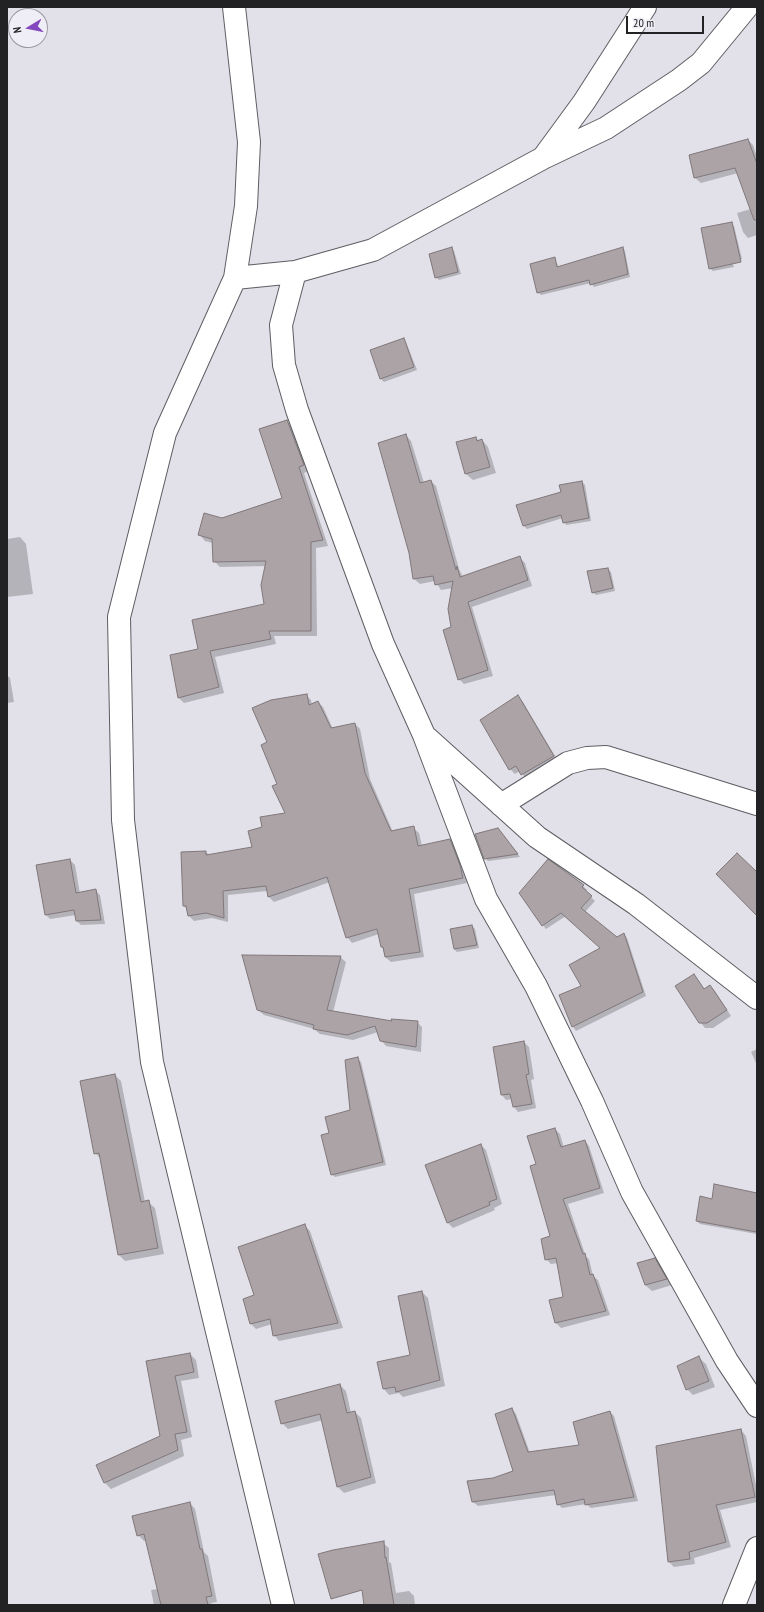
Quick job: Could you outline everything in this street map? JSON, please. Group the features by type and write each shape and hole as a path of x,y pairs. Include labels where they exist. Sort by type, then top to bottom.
{"street":[{"path":"234,7 248,142 246,206 235,278 165,433 120,617 123,820 152,1062 283,1605"},
{"path":"543,158 584,102 645,7"},
{"path":"235,278 295,272 373,250 543,158 606,128 679,80 701,63 747,7"},
{"path":"295,272 281,325 284,365 297,410 383,644 424,735 486,899 536,986 592,1102 632,1192 727,1360 757,1406"},
{"path":"424,735 537,837 636,904 757,998"},
{"path":"501,805 568,763 587,758 606,757 757,804"},
{"path":"734,1605 757,1548"}],"building":[{"path":"748,139 757,164 757,220 754,220 735,168 694,178 689,155"},
{"path":"732,222 741,262 709,269 701,228"},
{"path":"452,247 458,272 435,278 429,254"},
{"path":"623,247 628,274 590,285 589,280 537,293 530,264 555,257 557,267"},
{"path":"404,338 414,367 380,379 370,350"},
{"path":"287,420 304,465 299,467 323,540 311,542 311,631 269,631 271,639 210,651 219,687 178,698 170,655 198,649 192,620 264,604 261,585 266,561 213,562 212,539 198,535 204,513 222,518 282,498 259,429"},
{"path":"406,434 420,483 431,480 456,570 457,566 460,577 520,556 528,580 468,602 488,670 458,680 443,630 451,627 448,609 453,581 435,585 433,576 413,579 409,553 378,443"},
{"path":"476,437 477,441 482,439 490,467 465,474 456,442"},
{"path":"582,481 589,518 563,523 561,515 523,526 516,505 561,492 559,485"},
{"path":"608,568 613,588 592,593 587,571"},
{"path":"307,694 309,705 318,701 331,728 355,723 365,773 391,831 414,826 418,846 450,839 460,865 463,878 409,889 420,952 385,957 377,929 346,938 327,877 268,897 266,886 223,891 224,918 206,913 188,916 186,906 183,906 181,852 206,851 206,855 252,847 248,831 262,827 260,817 285,813 272,786 277,784 261,745 267,742 252,708 271,700"},
{"path":"518,695 554,756 521,775 516,766 509,770 480,720"},
{"path":"498,828 518,854 484,859 475,834"},
{"path":"737,853 757,872 757,916 716,874"},
{"path":"70,859 76,893 96,889 101,920 76,921 74,910 45,915 36,865"},
{"path":"548,859 584,885 582,887 592,896 581,908 617,937 624,933 643,992 572,1027 559,995 581,986 569,965 600,948 561,913 542,926 519,893"},
{"path":"472,925 477,945 454,949 450,929"},
{"path":"242,955 341,956 327,1010 392,1021 391,1019 418,1021 416,1047 380,1041 375,1026 347,1035 313,1029 314,1025 257,1010"},
{"path":"694,974 704,989 710,985 727,1010 707,1023 699,1023 675,986"},
{"path":"524,1041 529,1074 526,1075 532,1104 513,1107 510,1094 501,1095 493,1047"},
{"path":"358,1057 383,1162 331,1175 321,1135 329,1133 325,1117 350,1110 345,1060"},
{"path":"115,1074 141,1202 149,1200 158,1248 118,1255 99,1153 94,1154 80,1081"},
{"path":"555,1128 561,1147 585,1140 600,1188 563,1199 583,1254 585,1253 590,1275 593,1274 606,1311 555,1323 549,1300 563,1297 556,1258 545,1260 541,1239 550,1236 530,1166 536,1164 527,1136"},
{"path":"481,1144 497,1199 489,1202 490,1205 447,1223 425,1165"},
{"path":"714,1184 757,1193 757,1232 696,1221 700,1196 712,1199"},
{"path":"305,1224 338,1323 273,1336 270,1319 250,1324 243,1299 254,1295 238,1247"},
{"path":"655,1258 667,1279 645,1285 637,1263"},
{"path":"422,1291 440,1380 396,1392 395,1387 383,1389 377,1362 410,1355 398,1296"},
{"path":"190,1353 194,1372 175,1376 187,1432 175,1434 178,1450 104,1483 96,1465 160,1436 146,1361"},
{"path":"699,1356 709,1381 686,1390 677,1366"},
{"path":"340,1384 347,1413 355,1411 371,1477 337,1487 320,1414 281,1424 275,1401"},
{"path":"512,1408 528,1452 579,1445 573,1422 610,1411 634,1497 585,1505 584,1499 557,1505 554,1490 472,1502 467,1481 493,1478 513,1471 495,1414"},
{"path":"741,1429 755,1497 716,1505 726,1542 689,1552 690,1559 668,1562 656,1446"},
{"path":"190,1502 212,1596 206,1597 208,1605 161,1605 144,1534 137,1536 132,1516"},
{"path":"384,1541 385,1558 386,1557 394,1605 364,1605 362,1590 331,1599 318,1554"}]}
